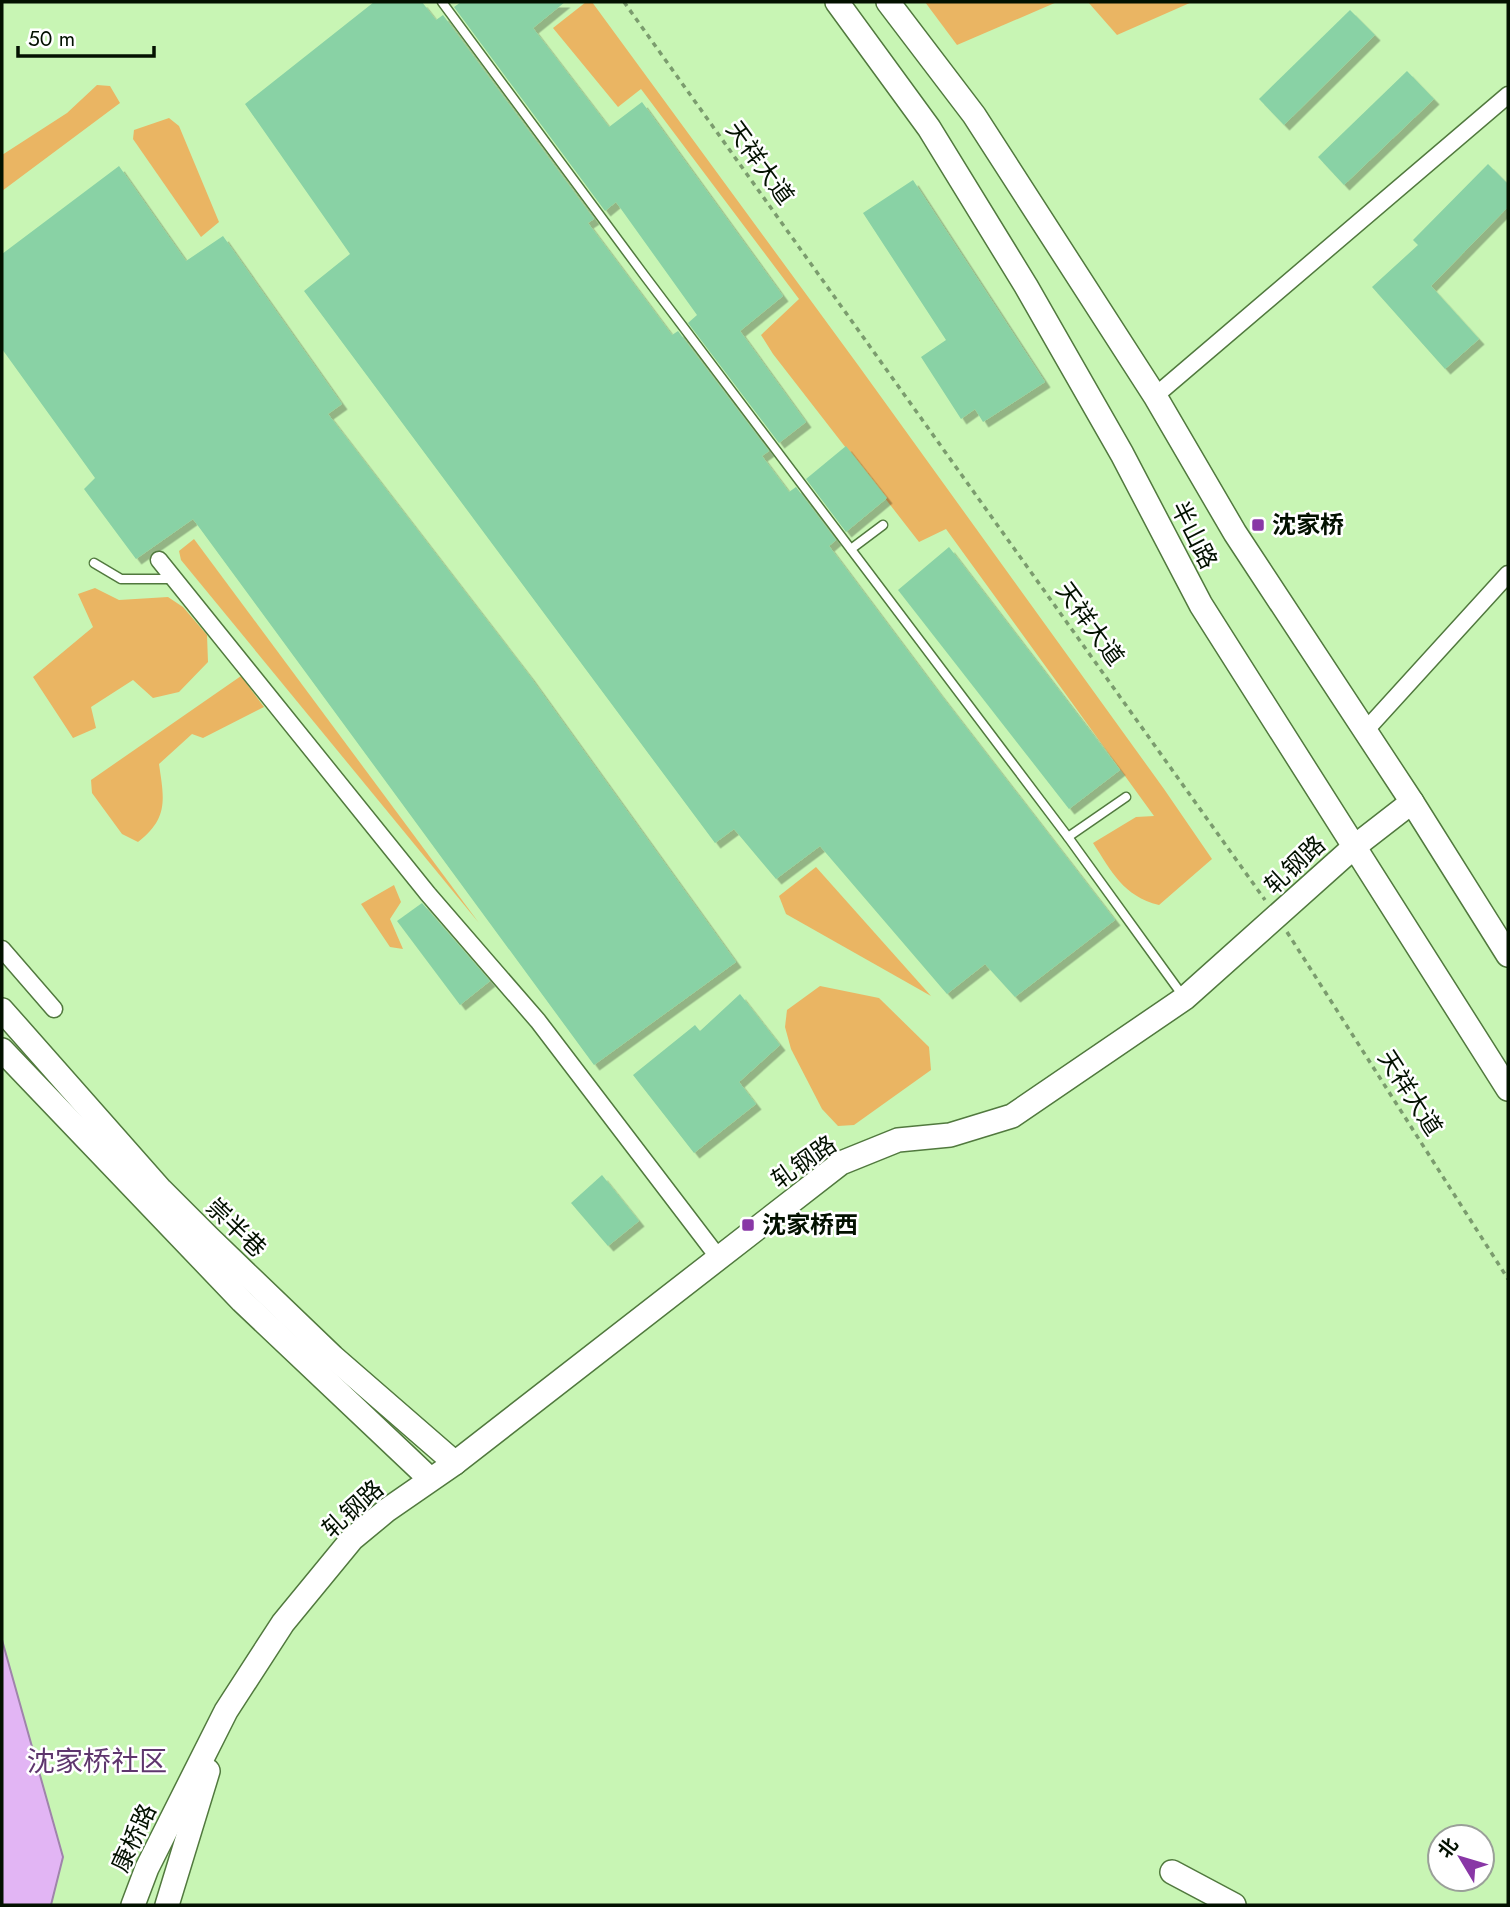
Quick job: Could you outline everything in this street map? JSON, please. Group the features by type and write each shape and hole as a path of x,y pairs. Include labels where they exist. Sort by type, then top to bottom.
{"street":[{"name":"半山路","path":"837,2 929,128 1019,274 1122,454 1201,605 1508,1089"},
{"name":"半山路","path":"888,2 974,115 1155,396 1235,533 1412,802 1508,955"},
{"path":"1155,396 1508,95"},
{"path":"159,560 428,894 546,1030 718,1257"},
{"path":"1366,731 1508,574"},
{"name":"轧钢路","path":"226,1711 283,1623 352,1539 455,1463 718,1257 841,1163 898,1140 950,1135 1012,1116 1185,998 1354,847 1412,802"},
{"path":"2,949 54,1009"},
{"name":"崇半巷","path":"2,1010 161,1190 208,1237 333,1357 455,1463"},
{"name":"崇半巷","path":"2,1050 243,1301 430,1479"},
{"name":"康桥路","path":"133,1905 147,1868 226,1711"},
{"name":"康桥路","path":"167,1905 226,1711"},
{"path":"1171,1872 1234,1905"}],"lane":[{"path":"442,2 644,275 1068,837 1185,998"},
{"path":"851,550 883,525"},
{"path":"94,564 121,579 172,579"},
{"path":"1068,837 1126,797"}],"path":[{"name":"天祥大道","path":"624,2 1277,917 1508,1279"}],"shaded area":[{"path":"586,2 592,2 858,365 1212,859 1159,905 1136,896 1127,889 1093,843 1136,817 1154,816 946,529 919,542 773,354 761,335 799,299 641,89 618,107 553,28"},
{"path":"925,2 1057,2 957,45"},
{"path":"1088,2 1192,2 1117,35"},
{"path":"97,85 110,86 120,103 2,191 2,155 67,113"},
{"path":"169,118 179,126 219,222 201,237 133,139 134,130"},
{"path":"194,539 479,923 181,560 179,551"},
{"path":"95,588 119,600 168,597 183,607 207,635 208,662 179,692 153,698 133,680 91,707 96,728 73,738 33,677 93,627 78,594"},
{"path":"241,676 264,707 203,738 192,734 159,764 163,798 160,816 155,825 138,842 122,834 92,793 91,780"},
{"path":"816,867 931,996 786,914 779,896"},
{"path":"394,885 401,902 390,919 403,949 390,947 361,904"},
{"path":"820,986 879,998 929,1047 931,1070 854,1125 838,1126 822,1109 791,1049 785,1027 787,1010"},
{"path":"2,1640 63,1857 51,1905 2,1905"}],"building":[{"path":"374,2 422,2 436,20 443,15 594,219 588,223 672,335 678,331 769,451 762,456 789,492 796,487 836,540 829,546 1115,920 1015,997 985,964 947,994 820,846 776,879 734,829 715,843 304,291 350,254 245,104"},
{"path":"461,2 565,2 533,28 609,127 642,102 783,296 740,331 806,422 779,443 688,323 697,315 616,202 605,211 454,7"},
{"path":"1350,10 1375,35 1284,125 1259,99"},
{"path":"1407,71 1434,99 1344,185 1318,157"},
{"path":"1488,164 1508,184 1508,207 1431,286 1479,339 1445,369 1372,287 1418,245 1413,240"},
{"path":"119,166 186,261 223,236 342,404 328,414 529,675 736,962 594,1065 193,519 136,559 84,489 95,478 2,349 2,254"},
{"path":"913,180 1045,382 983,422 975,409 961,419 921,357 946,340 863,213"},
{"path":"846,446 887,498 846,532 806,479"},
{"path":"949,547 1120,770 1069,809 898,590"},
{"path":"422,903 490,981 460,1005 397,921"},
{"path":"740,994 780,1045 739,1082 756,1104 694,1153 633,1075 695,1025 700,1031"},
{"path":"602,1175 639,1221 608,1246 571,1203"}],"place":[{"name":"沈家桥","path":"1258,525"},
{"name":"沈家桥西","path":"748,1225"}],"district":[{"name":"沈家桥社区","path":"97,1761"}]}
